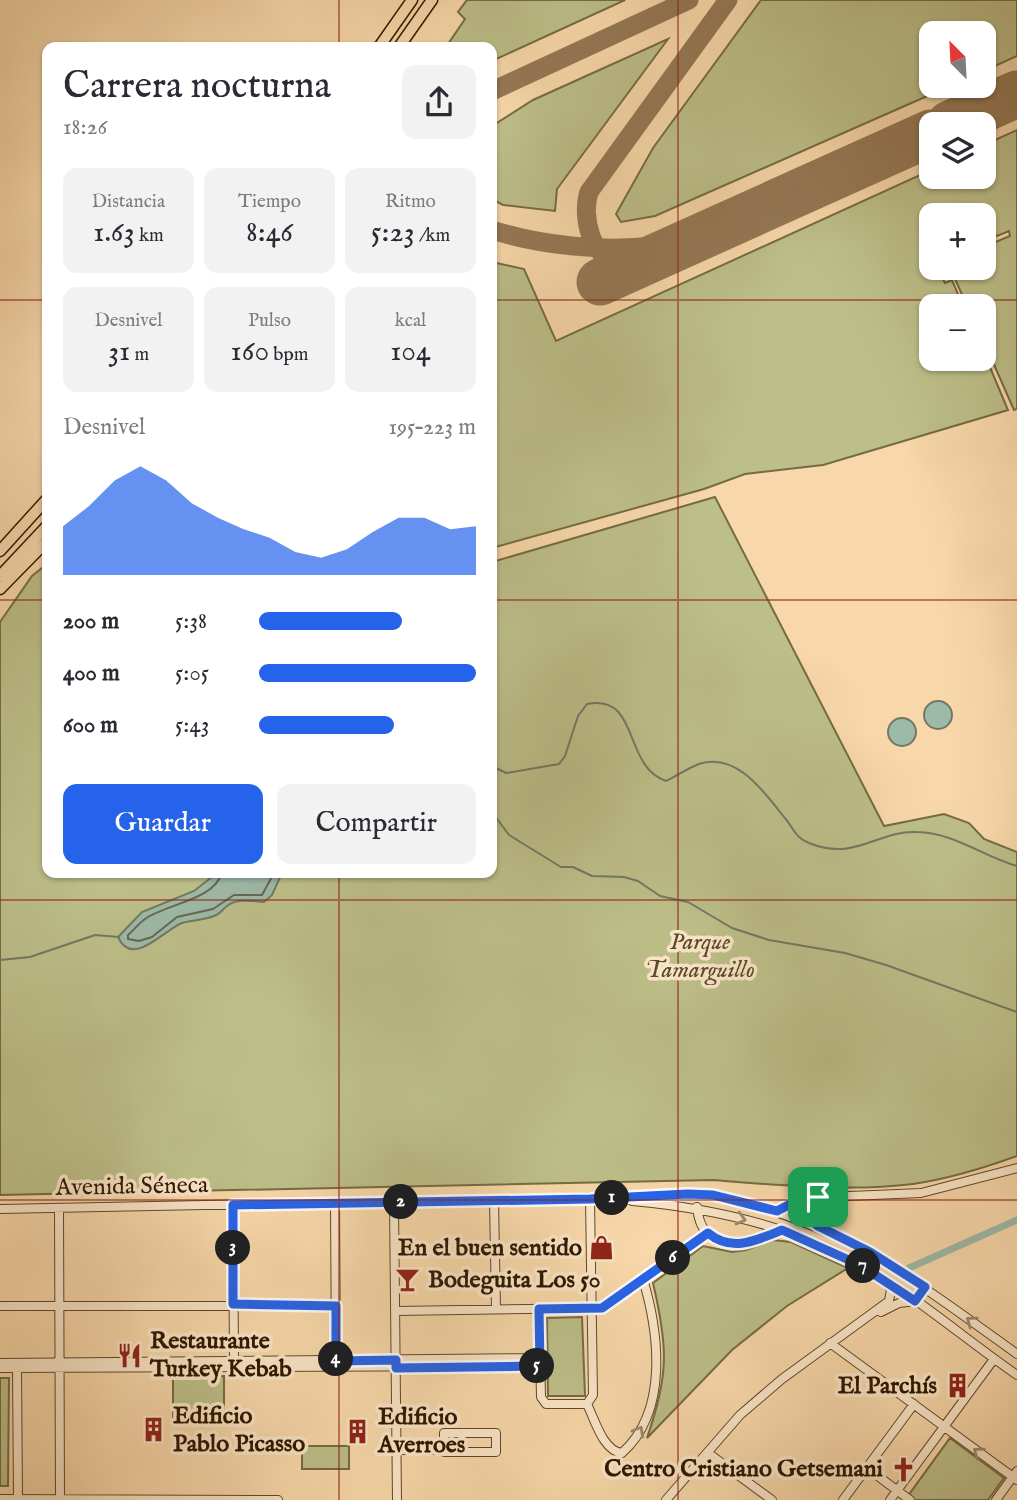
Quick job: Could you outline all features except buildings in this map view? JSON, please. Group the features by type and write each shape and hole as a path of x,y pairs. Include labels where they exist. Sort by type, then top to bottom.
{"highway":[{"path":"383,42 412,0"},
{"path":"403,42 433,0"},
{"path":"0,540 42,494"},
{"path":"0,551 42,505"},
{"path":"1,575 42,531"},
{"path":"0,589 42,546"}],"street":[{"path":"777,1211 802,1198 921,1193 1017,1168"},
{"name":"Avenida Séneca","path":"0,1209 713,1195 777,1211 818,1226 870,1252 925,1287 1017,1354"},
{"path":"818,1197 805,1208 806,1216 818,1226"},
{"name":"Avenida Séneca","path":"601,1198 697,1207 782,1230 857,1263 915,1301 1017,1375"},
{"path":"587,1404 593,1395 590,1199"},
{"path":"494,1200 496,1309"},
{"path":"335,1203 336,1361"},
{"path":"394,1203 397,1500"},
{"path":"233,1205 234,1364"},
{"path":"697,1207 698,1215 708,1233 718,1241 732,1245 753,1241 782,1230"},
{"path":"59,1208 60,1500"},
{"path":"396,1311 602,1308 708,1233"},
{"path":"587,1404 608,1446 614,1452 622,1453 645,1421 656,1378 653,1321 643,1279"},
{"path":"668,1499 740,1415 830,1342 889,1301 891,1290 886,1281"},
{"path":"850,1328 900,1303 915,1301 925,1287"},
{"path":"0,1306 336,1306"},
{"path":"539,1309 541,1397 547,1404 587,1404"},
{"path":"830,1342 944,1427 1016,1476 996,1500"},
{"path":"890,1500 994,1359"},
{"path":"234,1364 336,1361 396,1364"},
{"path":"0,1363 59,1365 540,1362"},
{"path":"0,1368 59,1365"},
{"path":"17,1368 18,1499"},
{"path":"843,1500 914,1404"},
{"path":"397,1450 496,1452 496,1433 444,1433 444,1450"},
{"path":"708,1453 772,1500"},
{"path":"867,1468 910,1500"},
{"path":"0,1499 278,1500"}],"green space":[{"path":"467,0 625,0 497,59 497,42 449,42 465,19 458,12"},
{"path":"761,0 1017,0 1017,56 996,66 996,21 919,21 919,98 923,98 655,216 621,222 616,214 653,148"},
{"path":"668,39 557,189 555,211 503,205 497,202 497,123 533,100"},
{"path":"1017,130 1017,409 1014,410 996,369 996,294 962,294 956,280 996,280 996,242 1010,236 1009,231 996,236 996,203 919,203 919,280 943,280 945,283 952,280 958,294 919,294 919,371 992,371 1008,410 823,465 745,474 704,489 497,547 497,263 524,269 556,341 919,175 919,189 996,189 996,140"},
{"name":"Parque Tamarguillo","path":"715,497 884,826 944,814 969,823 984,839 1017,852 1017,1156 939,1179 913,1184 864,1187 813,1187 713,1180 0,1195 0,622 32,576 42,568 42,878 497,878 497,561"},
{"path":"773,1240 791,1242 848,1268 787,1306 732,1350 647,1438 663,1378 664,1361 653,1283 703,1246 732,1252"},
{"path":"582,1317 585,1396 548,1396 547,1318"},
{"path":"224,1376 224,1420 173,1420 173,1377"},
{"path":"0,1378 9,1378 8,1486 0,1486"},
{"path":"950,1438 1004,1478 988,1500 905,1500"},
{"path":"302,1446 349,1446 349,1469 302,1469"}],"water":[{"path":"938,701 948,705 952,715 948,725 938,729 928,725 924,715 928,705"},
{"path":"902,718 912,722 916,732 912,742 902,746 892,742 888,732 892,722"},
{"path":"211,878 280,878 272,895 264,902 235,902 214,916 182,923 140,948 124,946 118,937 142,912 194,891"}],"waterway":[{"path":"497,768 506,773 559,764 565,756 578,716 587,704 604,704 616,710 624,720 643,761 652,773 666,781 699,764 726,764 737,769 758,786 797,835 809,843 840,849 903,833 931,833 1017,866"},
{"path":"497,819 509,835 561,867 573,867 592,876 624,877 638,881 660,896 688,902 732,928 769,940 845,953 886,965 1017,1012"},
{"path":"0,960 30,957 95,935 119,937"},
{"path":"909,1268 1017,1220"}],"taxiway":[{"path":"497,89 689,0"},
{"path":"676,247 651,260 636,264 623,265 612,261 603,255 591,236 586,213 589,192 728,0"},
{"path":"497,231 551,243 592,248 660,245 711,232"}],"runway":[{"path":"977,112 1017,94"},
{"path":"600,282 919,138"}],"place":[{"name":"En el buen sentido","path":"602,1248"},
{"name":"Bodeguita Los 50","path":"408,1280"},
{"name":"Restaurante Turkey Kebab","path":"130,1355"},
{"name":"El Parchís","path":"957,1386"},
{"name":"Edificio Pablo Picasso","path":"153,1430"},
{"name":"Edificio Averroes","path":"358,1431"},
{"name":"Centro Cristiano Getsemani","path":"903,1469"}],"route":[{"path":"688,1194 735,1199 777,1211 802,1198 818,1197 805,1208 806,1216 818,1226 870,1252 925,1287 915,1301 860,1265 782,1230 753,1241 732,1245 718,1241 708,1233 602,1308 539,1309 540,1366 396,1368 396,1360 336,1361 336,1306 233,1304 233,1205 590,1199 688,1194"}]}
